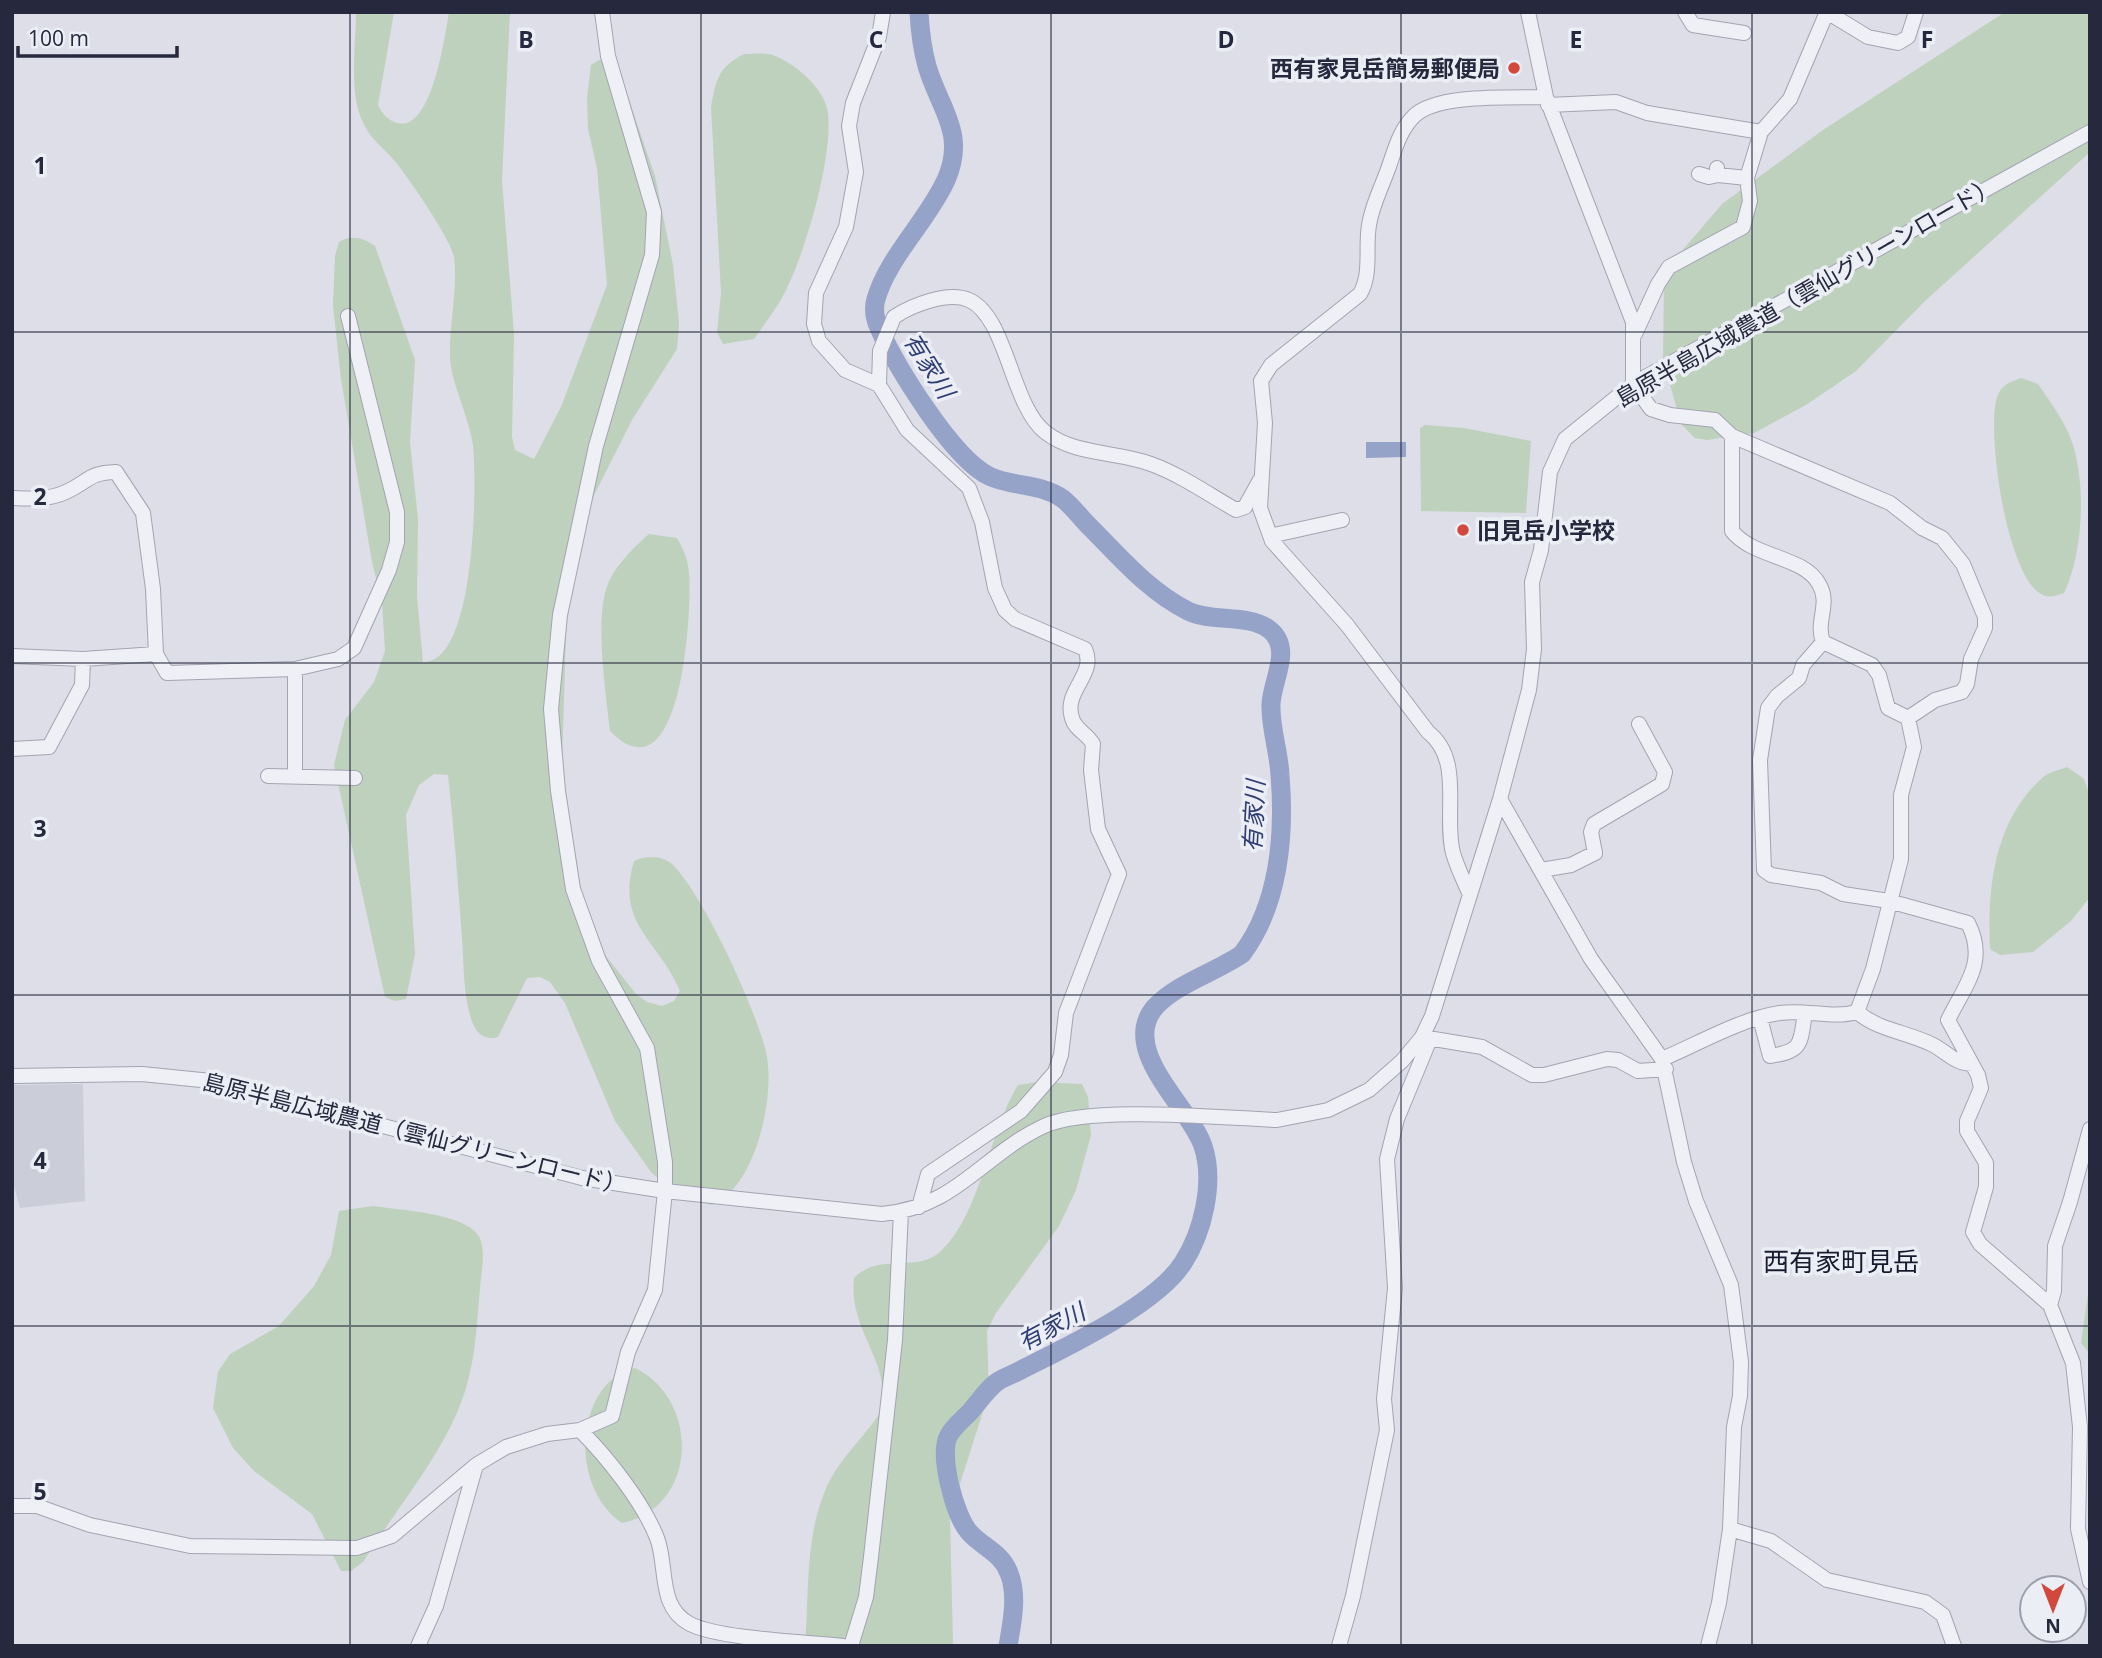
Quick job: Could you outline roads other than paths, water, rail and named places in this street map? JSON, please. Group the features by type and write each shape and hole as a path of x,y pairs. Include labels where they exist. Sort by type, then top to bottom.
{"street":[{"path":"12,1506 37,1506 90,1525 190,1546 357,1548 391,1536 476,1465 506,1447 547,1434 580,1430 612,1416 628,1352 655,1290 665,1191 665,1162 647,1048 599,961 573,889 558,790 551,709 560,615 596,446 652,255 654,212 608,56 602,12"},
{"path":"883,12 879,37 853,103 849,126 856,172 846,227 816,293 814,324 819,341 830,356 845,370 879,386 907,430 969,488 977,505 995,588 1004,610 1015,619 1079,644 1088,655 1086,671 1072,693 1070,715 1075,727 1093,744 1092,792 1098,829 1119,874 1066,1013 1062,1055 1055,1072 1021,1111 929,1174 919,1207"},
{"path":"1528,12 1547,101 1635,334"},
{"path":"1685,12 1693,25 1744,33"},
{"path":"1908,718 1935,700 1962,692 1967,684 1971,659 1985,628 1974,586 1962,564 1942,538 1922,528 1890,503 1732,436 1715,419 1670,415 1651,409 1633,383 1635,334 1658,284 1669,267 1743,228 1750,201 1747,178 1760,132 1790,99 1827,12 1868,37 1898,43 1908,37 1916,12"},
{"path":"1470,895 1453,853 1449,771 1441,745 1428,732 1347,625 1269,536 1260,508 1265,423 1261,381 1265,372 1360,294 1367,278 1372,204 1401,134 1408,122 1423,109 1442,104 1496,98 1615,103 1647,113 1760,132"},
{"name":"島原半島広域農道（雲仙グリーンロード）","path":"12,1076 142,1074 211,1081 583,1178 665,1191 863,1214 901,1212 950,1193 1027,1136 1066,1119 1115,1115 1302,1117 1352,1100 1388,1075 1426,1038 1440,996 1500,800 1534,670 1532,582 1541,550 1555,455 1576,428 1633,383 2090,132"},
{"path":"1699,174 1709,177 1717,171 1747,178"},
{"path":"879,386 882,342 890,325 901,312 949,296 972,301 981,309 1010,359 1016,387 1029,412 1043,430 1054,438 1092,453 1149,463 1236,510 1245,506 1254,484 1261,479"},
{"path":"12,498 40,500 67,491 95,472 116,472 143,513 153,589 156,654 167,673 295,669 338,659 354,648 389,570 397,542 394,492 348,316"},
{"path":"1732,436 1732,531 1746,545 1813,575 1825,596 1826,607 1820,626 1823,642"},
{"path":"1269,536 1342,520"},
{"path":"1823,642 1872,665 1879,675 1888,708 1908,718"},
{"path":"1823,642 1803,664 1799,678 1777,696 1768,708 1759,761 1764,870 1771,875 1821,883 1843,894 1888,901 1968,923 1977,942 1977,961 1948,1020 1956,1041 1972,1064 1981,1088 1972,1105 1967,1131 1986,1163 1986,1187 1973,1232 1980,1244 2050,1305 2073,1363 2080,1427 2078,1529 2090,1581"},
{"path":"12,656 83,659 156,654"},
{"path":"12,749 49,747 82,685 83,659"},
{"path":"295,669 295,775"},
{"path":"1857,1012 1873,969 1888,901 1901,859 1900,803 1914,747 1908,718"},
{"path":"1542,870 1571,865 1595,853 1591,832 1594,824 1662,784 1665,772 1639,724"},
{"path":"268,776 355,778"},
{"path":"1500,800 1591,959 1664,1064 1696,1201 1731,1285 1737,1311 1741,1362 1740,1396 1734,1427 1730,1529 1719,1603 1708,1646"},
{"path":"1339,1646 1353,1596 1387,1430 1384,1399 1395,1288 1387,1159 1426,1038 1482,1047 1532,1074 1545,1075 1607,1059 1618,1060 1638,1071 1664,1064 1759,1018 1784,1012 1845,1015 1857,1012"},
{"path":"1857,1012 1872,1024 1933,1045 1958,1063 1972,1064"},
{"path":"1759,1018 1770,1056 1792,1052 1800,1044 1805,1013"},
{"path":"1021,1111 1027,1136"},
{"path":"2050,1305 2054,1291 2054,1246 2070,1202 2090,1129"},
{"path":"851,1646 866,1597 871,1558 895,1340 901,1212"},
{"path":"580,1430 609,1459 657,1538 666,1593 682,1618 702,1629 717,1632 843,1646"},
{"path":"418,1646 436,1606 476,1465"},
{"path":"1730,1529 1771,1541 1827,1580 1925,1602 1943,1615 1954,1646"}],"water":[{"path":"1366,442 1406,442 1406,457 1366,458"}],"waterway":[{"name":"有家川","path":"919,12 925,59 949,121 954,148 946,180 889,268 876,299 878,325 898,365 926,410 974,466 989,476 1045,490 1063,499 1123,561 1173,603 1198,615 1261,625 1277,638 1281,655 1271,704 1280,775 1280,845 1272,892 1264,914 1242,954 1165,998 1156,1006 1146,1023 1145,1041 1150,1059 1203,1146 1208,1175 1207,1191 1196,1237 1183,1263 1153,1294 1109,1324 997,1382 948,1437 947,1472 959,1513 969,1532 1006,1566 1012,1582 1013,1609 1008,1646"}],"place":[{"name":"西有家見岳簡易郵便局","path":"1514,68"},
{"name":"旧見岳小学校","path":"1463,530"}],"district":[{"name":"西有家町見岳","path":"1841,1261"}]}
